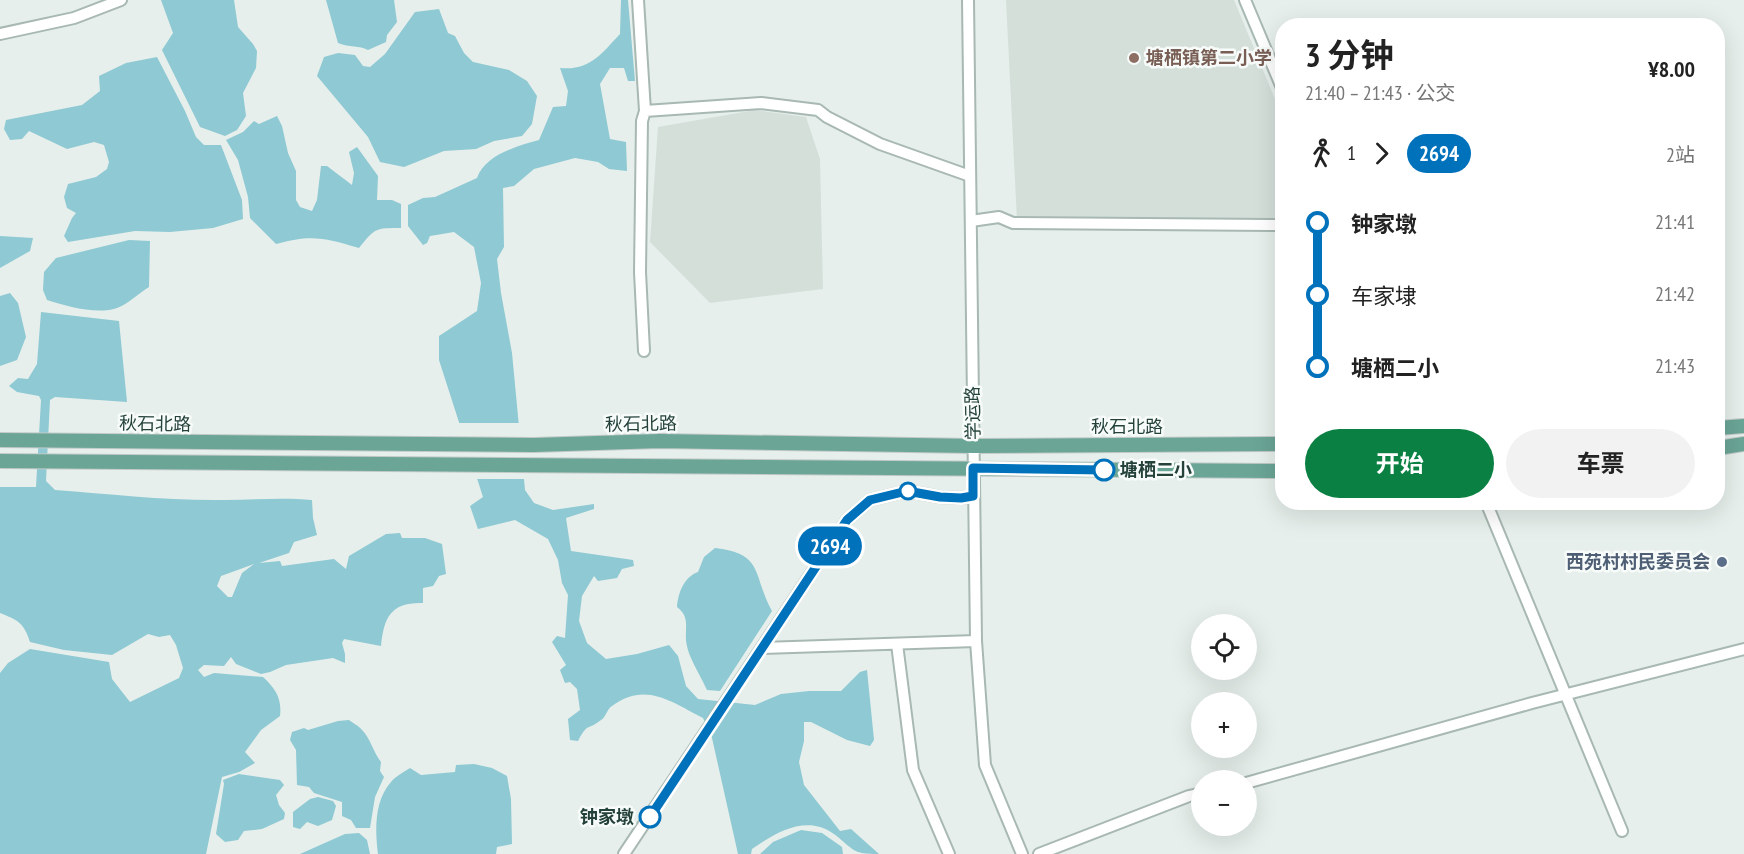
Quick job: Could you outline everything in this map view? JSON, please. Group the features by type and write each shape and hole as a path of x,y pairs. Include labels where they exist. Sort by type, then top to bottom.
{"main road":[{"path":"1725,427 1741,425"},
{"name":"秋石北路","path":"0,440 534,445 660,441 974,446 1275,444"},
{"path":"1725,447 1741,446"},
{"path":"0,461 1275,471"}],"street":[{"path":"0,34 74,18 120,0"},
{"path":"638,0 645,111 642,121 640,272 644,351"},
{"name":"学运路","path":"968,0 976,641 985,765 1022,854"},
{"path":"1245,0 1275,71"},
{"path":"645,111 761,103 818,110 827,117 880,144 970,176"},
{"path":"970,221 999,218 1013,223 1275,225"},
{"path":"624,854 847,520 870,500 907,491 940,497 973,496"},
{"path":"1489,510 1622,831"},
{"path":"762,648 976,641"},
{"path":"897,644 913,770 950,854"},
{"path":"1257,780 1532,703 1744,649"},
{"path":"1039,854 1191,796"}],"shaded area":[{"name":"塘栖镇第二小学","path":"1006,0 1234,0 1275,99 1275,222 1017,221"},
{"path":"755,110 806,117 820,159 823,289 710,303 650,242 658,127"}],"water":[{"path":"161,0 234,0 238,27 257,51 256,68 243,93 246,116 237,130 225,136 200,127 162,50 173,33"},
{"path":"326,0 394,0 397,22 387,35 386,42 368,50 342,45 338,43"},
{"path":"621,0 628,0 635,81 628,81 624,68 610,68 600,84 610,139 626,142 627,171 609,169 598,162 575,158 534,169 514,186 503,188 504,247 497,259 512,353 525,490 534,503 553,510 594,504 594,509 566,518 571,551 633,560 634,566 622,569 617,578 598,581 594,576 582,596 579,621 587,643 606,659 637,654 669,645 678,656 686,686 698,699 755,705 781,694 841,691 860,672 867,670 874,740 870,746 847,740 811,722 804,722 804,741 799,762 804,785 840,831 851,829 879,854 858,852 824,828 803,825 771,837 752,849 751,854 738,854 712,738 703,718 669,701 647,695 636,695 624,699 610,707 603,719 586,729 578,741 570,740 568,719 580,710 577,689 570,682 565,683 560,670 566,665 552,642 557,636 565,638 568,595 562,583 558,560 548,539 515,520 478,529 470,506 483,497 439,360 439,336 477,311 481,283 474,247 454,232 430,236 427,243 423,245 408,226 408,205 423,198 435,197 477,178 481,170 494,157 539,140 553,107 566,106 568,91 560,68 587,64 601,54 620,34"},
{"path":"439,9 448,33 455,36 464,53 473,62 509,70 527,81 537,96 532,124 522,136 494,141 476,149 444,151 404,167 380,162 368,137 317,76 324,57 338,53 355,55 363,66 370,67 385,54 415,12"},
{"path":"157,57 196,137 204,145 221,145 242,200 243,219 213,228 170,232 135,231 68,242 64,236 76,213 67,208 64,197 68,184 96,177 107,169 109,162 104,145 94,142 67,149 29,131 22,139 10,140 4,129 6,120 82,105 100,91 99,76 126,63"},
{"path":"277,116 296,171 296,200 300,207 312,211 317,200 321,166 327,166 352,185 354,173 349,152 357,147 378,176 377,200 392,200 401,204 401,228 376,230 359,248 309,238 276,244 250,218 248,197 238,160 226,140 243,132 254,121 259,124"},
{"path":"0,236 33,238 30,251 0,268"},
{"path":"129,240 150,241 149,287 125,304 109,310 82,309 47,300 43,290 44,272 56,258"},
{"path":"10,293 18,303 26,337 17,360 0,366 0,296"},
{"path":"41,312 119,321 127,402 55,397 50,400 46,481 55,490 182,499 312,500 317,535 294,542 289,553 259,563 280,561 282,566 334,559 346,569 349,556 386,534 400,533 402,538 425,538 442,544 446,574 439,576 433,586 423,588 423,603 403,605 391,613 384,627 381,646 344,639 342,643 345,663 333,658 286,665 261,674 236,664 231,657 224,666 204,665 198,670 204,677 214,673 263,677 277,695 280,704 280,716 261,730 245,752 255,763 239,772 222,777 206,854 0,854 0,673 8,663 30,649 109,662 112,679 130,702 179,678 183,668 176,645 170,635 159,637 148,634 112,655 64,650 30,642 20,623 0,613 0,487 36,487 41,400 39,396 17,392 9,386 18,378 28,379 37,364","holes":["254,564 242,573 232,597 228,597 217,586 221,576"]},
{"path":"715,548 742,555 750,561 772,611 720,691 707,690 688,651 686,620 682,611 677,607 680,591 685,582 698,572 704,557"},
{"path":"349,720 368,737 381,762 380,771 384,777 375,797 370,828 356,828 351,820 342,816 342,802 314,793 309,787 297,785 296,750 290,740 292,732"},
{"path":"474,764 492,768 507,776 511,799 512,844 497,847 496,854 378,854 377,816 381,798 393,780 410,768 421,775 455,772 456,765"},
{"path":"239,774 280,780 284,785 276,795 285,813 284,819 262,829 244,831 238,840 225,842 216,834 223,780"},
{"path":"318,797 333,801 336,806 332,820 318,826 307,822 300,829 293,827 293,812 310,799"},
{"path":"801,830 822,833 842,847 843,854 760,854 773,842"},
{"path":"359,833 367,840 370,854 300,854 345,834"}],"pier":[{"path":"456,423 521,423 527,479 474,479"}],"bus line":[{"name":"2694","path":"650,817 847,520 870,500 907,491 940,497 973,496 973,468 1104,470"}],"place":[{"name":"塘栖镇第二小学","path":"1134,58"},
{"name":"塘栖二小","path":"1104,470"},
{"name":"西苑村村民委员会","path":"1722,562"},
{"name":"钟家墩","path":"650,817"}]}
